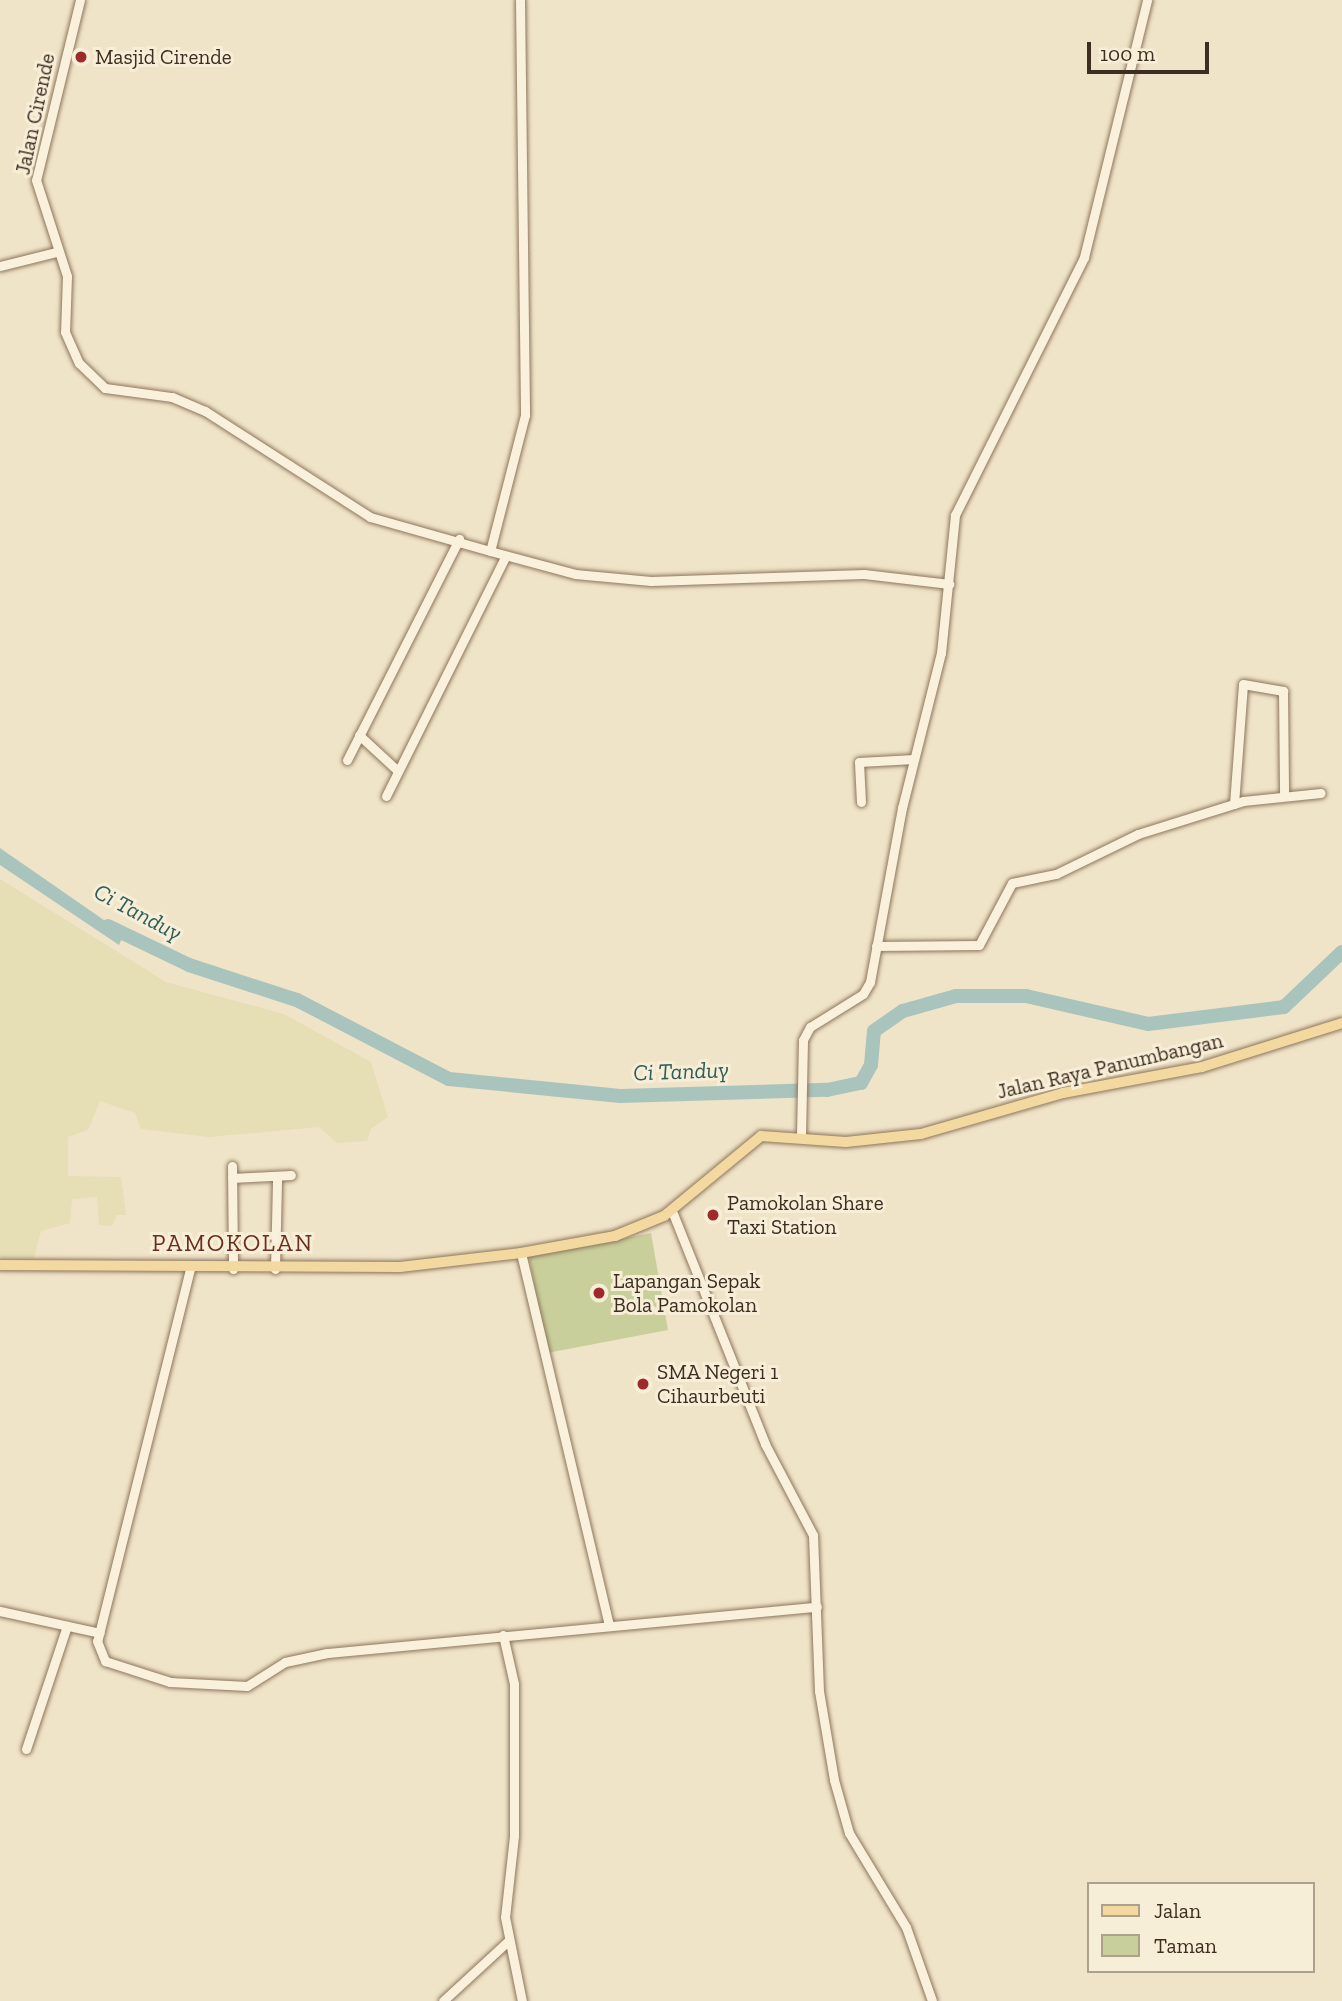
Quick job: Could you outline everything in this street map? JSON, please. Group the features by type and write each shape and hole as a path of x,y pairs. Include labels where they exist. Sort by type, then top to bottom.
{"main road":[{"name":"Jalan Raya Panumbangan","path":"0,1265 190,1269 400,1267 521,1253 615,1236 672,1211 752,1140 801,1136 846,1142 921,1134 1063,1093 1202,1067 1342,1023"}],"street":[{"name":"Jalan Cirende","path":"80,0 36,176 49,236 67,279 67,341 98,384 178,399 370,517 459,539 505,557 575,574 662,582 864,574 949,584"},
{"path":"490,551 525,415 520,0"},
{"path":"801,1136 800,1071 810,1027 867,989 914,760 940,653 956,515 1084,257 1147,0"},
{"path":"0,266 56,252"},
{"path":"347,760 459,539"},
{"path":"386,796 505,557"},
{"path":"1234,804 1242,684 1283,691 1283,793"},
{"path":"359,735 398,771"},
{"path":"861,802 859,762 914,760"},
{"path":"876,946 979,946 1012,883 1056,874 1121,841 1234,804 1283,793 1321,793"},
{"path":"232,1166 233,1269"},
{"path":"232,1178 277,1178 291,1175"},
{"path":"275,1269 277,1178"},
{"path":"672,1211 765,1444 813,1535 819,1691 849,1833 906,1927 932,2001"},
{"path":"521,1253 608,1622"},
{"path":"190,1269 100,1633 99,1656 105,1661 170,1682 224,1687 247,1686 297,1658 608,1622 817,1607"},
{"path":"0,1611 100,1633"},
{"path":"26,1749 67,1626"},
{"path":"503,1635 514,1684 507,1942 522,2001"},
{"path":"443,2001 507,1942"}],"shaded area":[{"path":"0,879 166,982 284,1014 371,1062 388,1117 371,1129 367,1141 337,1143 319,1127 209,1137 141,1129 135,1113 100,1101 88,1130 68,1137 68,1176 121,1177 126,1215 117,1215 112,1226 99,1225 97,1197 72,1199 70,1223 41,1231 34,1258 0,1257"}],"green space":[{"name":"Lapangan Sepak Bola Pamokolan","path":"651,1233 668,1330 547,1353 529,1256"}],"water":[{"path":"0,848 124,934 119,945 0,865"}],"waterway":[{"name":"Ci Tanduy","path":"108,926 189,965 297,1000 449,1079 620,1096 827,1090 861,1083 871,1065 874,1031 903,1011 956,996 1026,996 1148,1024 1284,1007 1342,952"}],"place":[{"name":"Masjid Cirende","path":"81,57"},
{"name":"Pamokolan Share Taxi Station","path":"713,1215"},
{"name":"Lapangan Sepak Bola Pamokolan","path":"599,1293"},
{"name":"SMA Negeri 1 Cihaurbeuti","path":"643,1384"}],"district":[{"name":"PAMOKOLAN","path":"233,1243"}]}
